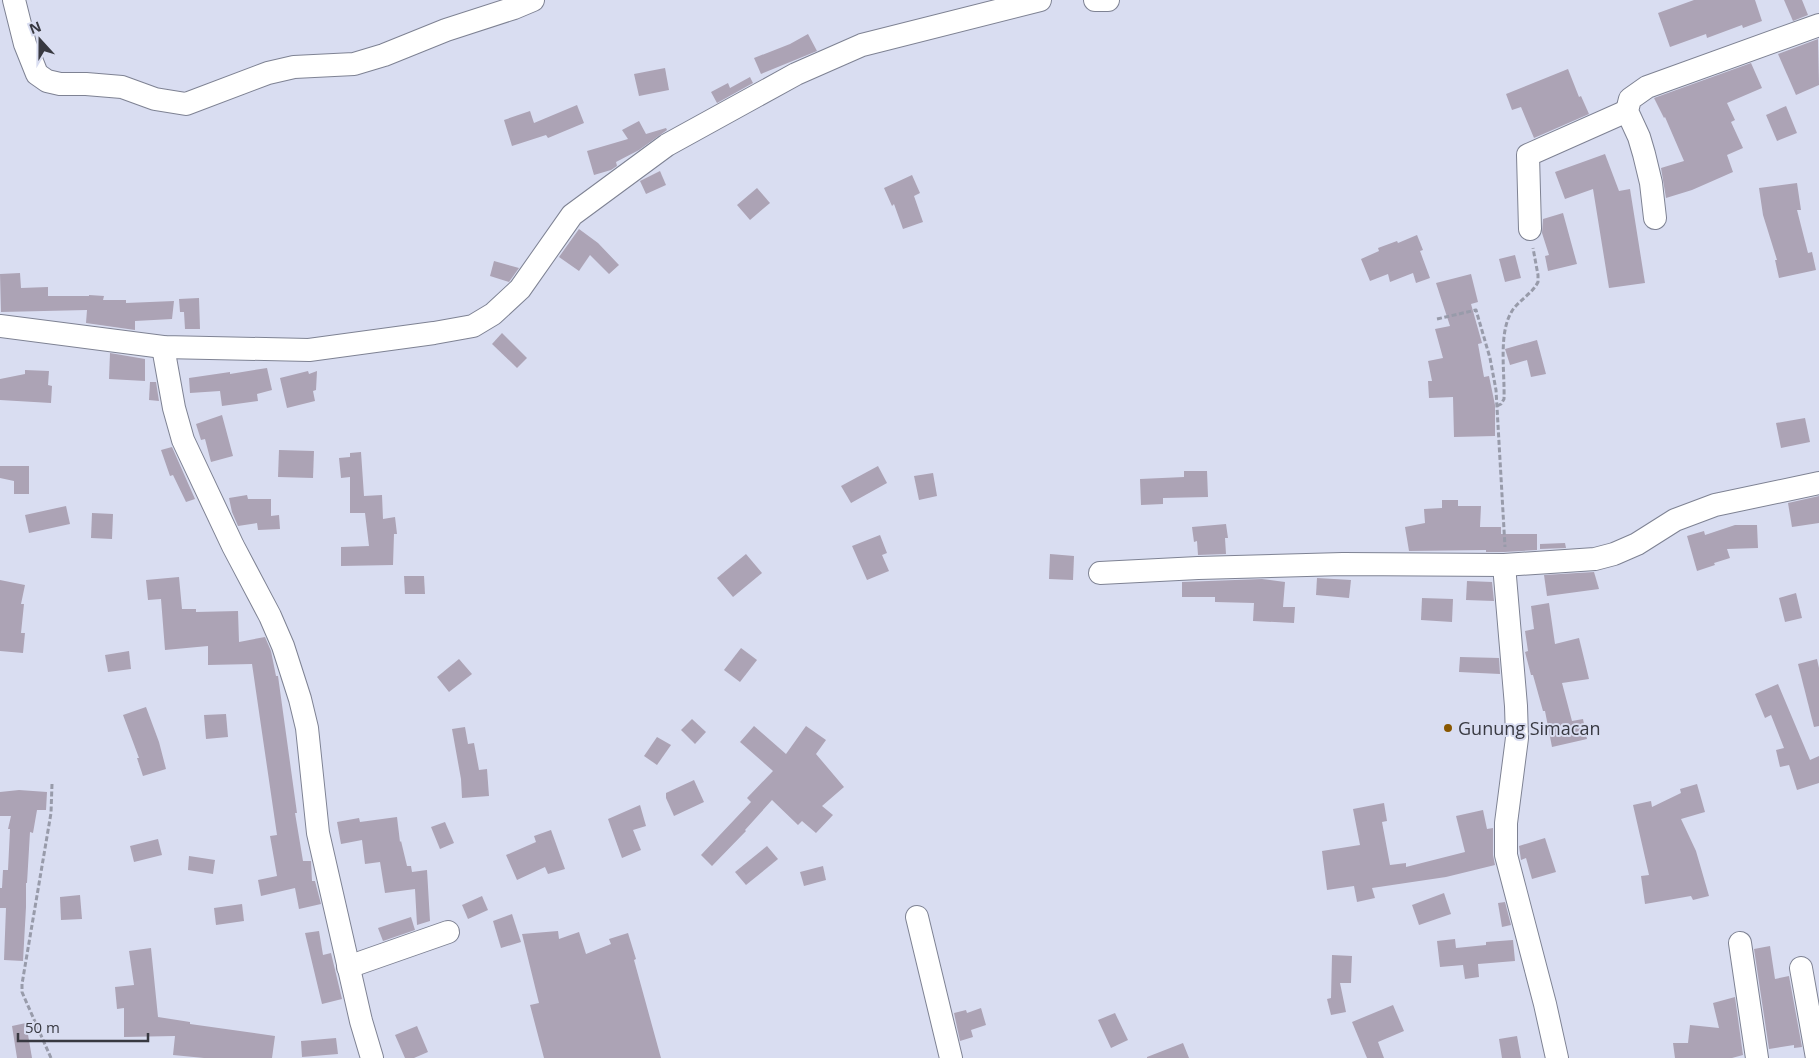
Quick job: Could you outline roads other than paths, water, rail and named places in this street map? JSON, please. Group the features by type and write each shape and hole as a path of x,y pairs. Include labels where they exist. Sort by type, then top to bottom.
{"street":[{"path":"14,0 25,44 37,74 47,81 60,84 122,87 154,99 186,104 268,73 294,68 354,64 384,55 446,30 533,0"},
{"path":"0,326 163,347 309,350 473,326 493,314 520,289 572,215 667,145 796,74 862,45 1040,0"},
{"path":"1095,0 1108,0"},
{"path":"1655,218 1652,183 1639,138 1627,111 1630,99 1646,87 1819,25"},
{"path":"1530,229 1528,155 1627,111"},
{"path":"163,347 174,408 183,440 232,546 270,616 283,646 300,700 307,728 318,833 348,967 372,1058"},
{"path":"1100,573 1343,564 1504,565 1595,559 1614,554 1637,544 1675,520 1715,505 1819,483"},
{"path":"1504,565 1517,738 1506,823 1506,854 1557,1058"},
{"path":"917,918 951,1058"},
{"path":"348,967 448,932"},
{"path":"1740,943 1757,1058"},
{"path":"1801,968 1817,1058"}],"place":[{"name":"Gunung Simacan","path":"1448,728"}]}
